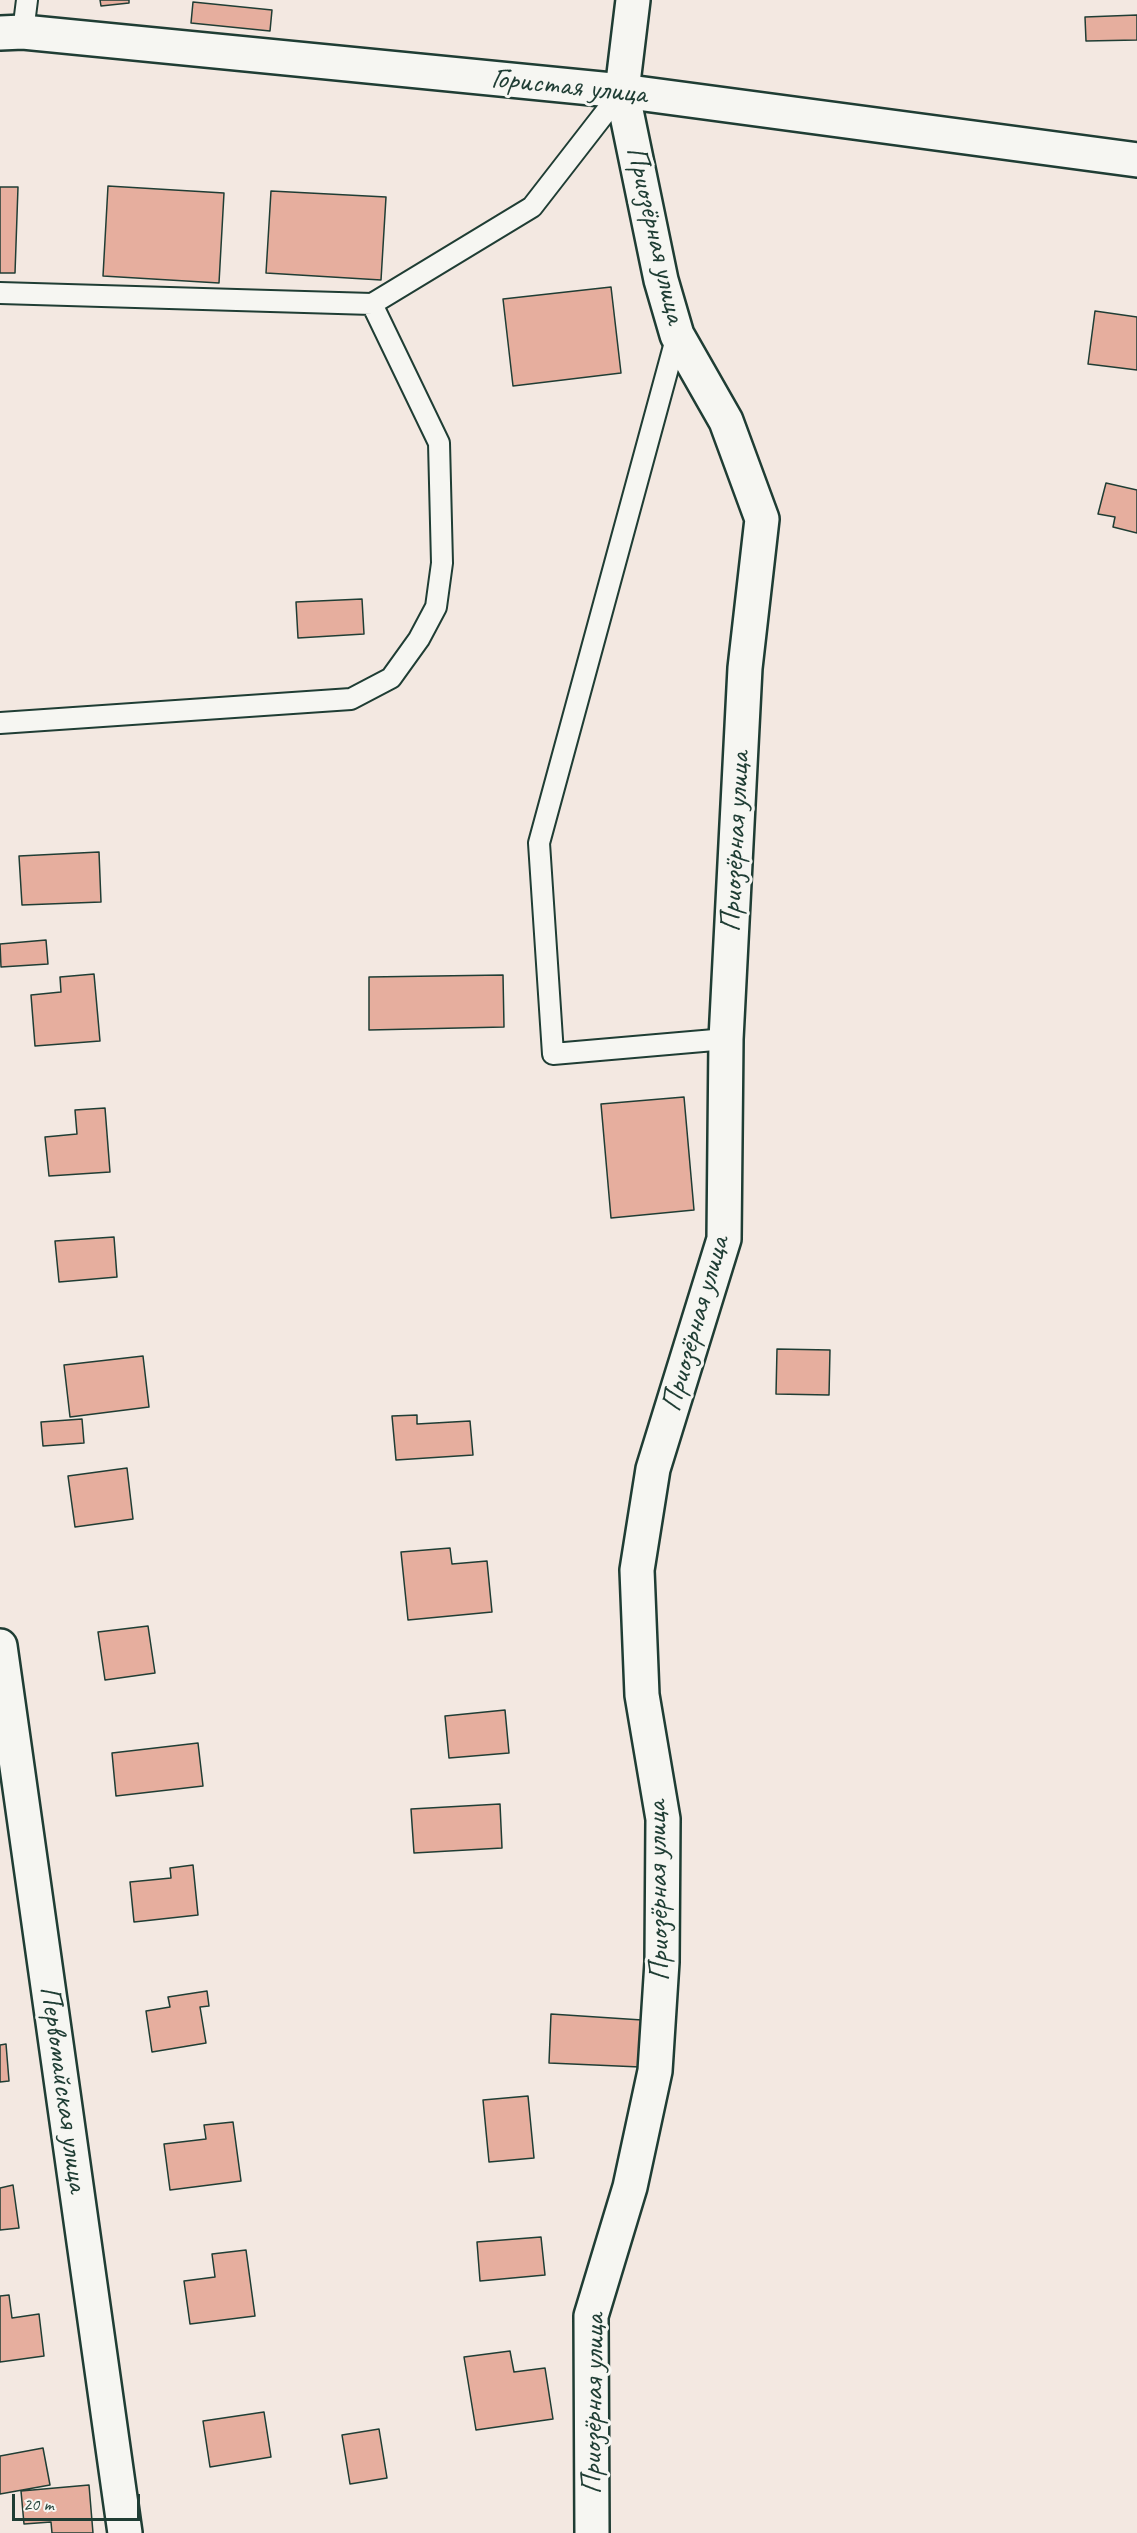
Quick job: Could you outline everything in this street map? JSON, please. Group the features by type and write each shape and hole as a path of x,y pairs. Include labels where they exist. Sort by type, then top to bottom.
{"street":[{"name":"Приозёрная улица","path":"592,2533 591,2316 630,2187 655,2071 662,1962 663,1819 642,1695 637,1570 654,1469 724,1239 726,1039 745,668 762,519 726,422 677,335 661,280 622,92 633,0"},
{"name":"Гористая улица","path":"12,33 622,92 1137,160"},
{"name":"Первомайская улица","path":"0,1646 125,2533"}],"lane":[{"path":"12,33 27,0"},
{"path":"0,293 372,304 532,207 622,92"},
{"path":"0,723 351,699 391,678 419,639 436,607 442,563 439,443 372,304"},
{"path":"677,335 539,843 553,1054 726,1039"}],"building":[{"path":"100,0 129,0 129,3 101,6"},
{"path":"193,2 272,10 270,31 191,23"},
{"path":"1137,15 1137,40 1086,41 1085,17"},
{"path":"108,186 224,193 219,283 103,276"},
{"path":"0,187 18,187 15,273 0,273"},
{"path":"271,191 386,197 381,280 266,273"},
{"path":"611,287 621,373 513,386 503,299"},
{"path":"1095,311 1137,317 1137,370 1088,364"},
{"path":"1106,483 1137,490 1137,533 1113,527 1115,517 1098,514"},
{"path":"362,599 364,634 298,638 296,602"},
{"path":"99,852 101,902 22,905 19,856"},
{"path":"46,940 48,964 1,967 0,944"},
{"path":"94,974 100,1041 35,1046 31,995 61,992 60,977"},
{"path":"503,975 504,1027 369,1030 369,977"},
{"path":"684,1097 694,1210 611,1218 601,1104"},
{"path":"105,1108 110,1172 49,1176 45,1137 77,1134 75,1110"},
{"path":"114,1237 117,1277 59,1282 55,1241"},
{"path":"777,1349 830,1350 829,1395 776,1394"},
{"path":"143,1356 149,1407 70,1417 64,1365"},
{"path":"417,1415 417,1424 470,1421 473,1455 396,1460 392,1416"},
{"path":"82,1419 84,1443 43,1446 41,1422"},
{"path":"127,1468 133,1519 75,1527 68,1476"},
{"path":"450,1548 452,1564 487,1561 492,1612 408,1620 401,1552"},
{"path":"148,1626 155,1673 105,1680 98,1632"},
{"path":"505,1710 509,1753 449,1758 445,1716"},
{"path":"198,1743 203,1786 116,1796 112,1753"},
{"path":"500,1804 502,1848 414,1853 411,1809"},
{"path":"193,1865 198,1915 134,1922 130,1882 171,1878 170,1868"},
{"path":"207,1991 209,2006 200,2007 206,2043 152,2052 146,2011 170,2007 168,1997"},
{"path":"551,2014 642,2020 640,2067 549,2063"},
{"path":"6,2044 9,2081 0,2082 0,2045"},
{"path":"528,2096 534,2158 489,2162 483,2100"},
{"path":"233,2122 241,2181 170,2190 164,2144 206,2139 204,2125"},
{"path":"13,2185 19,2228 0,2230 0,2188"},
{"path":"541,2237 545,2275 480,2281 477,2242"},
{"path":"246,2250 255,2316 190,2324 184,2281 215,2277 212,2254"},
{"path":"9,2295 12,2318 39,2314 44,2356 0,2362 0,2296"},
{"path":"510,2351 514,2372 545,2368 553,2419 476,2430 464,2357"},
{"path":"264,2412 271,2457 210,2467 203,2421"},
{"path":"379,2429 387,2478 350,2484 342,2435"},
{"path":"43,2448 50,2485 0,2494 0,2456"},
{"path":"89,2485 93,2533 52,2533 51,2522 24,2524 21,2491"}]}
